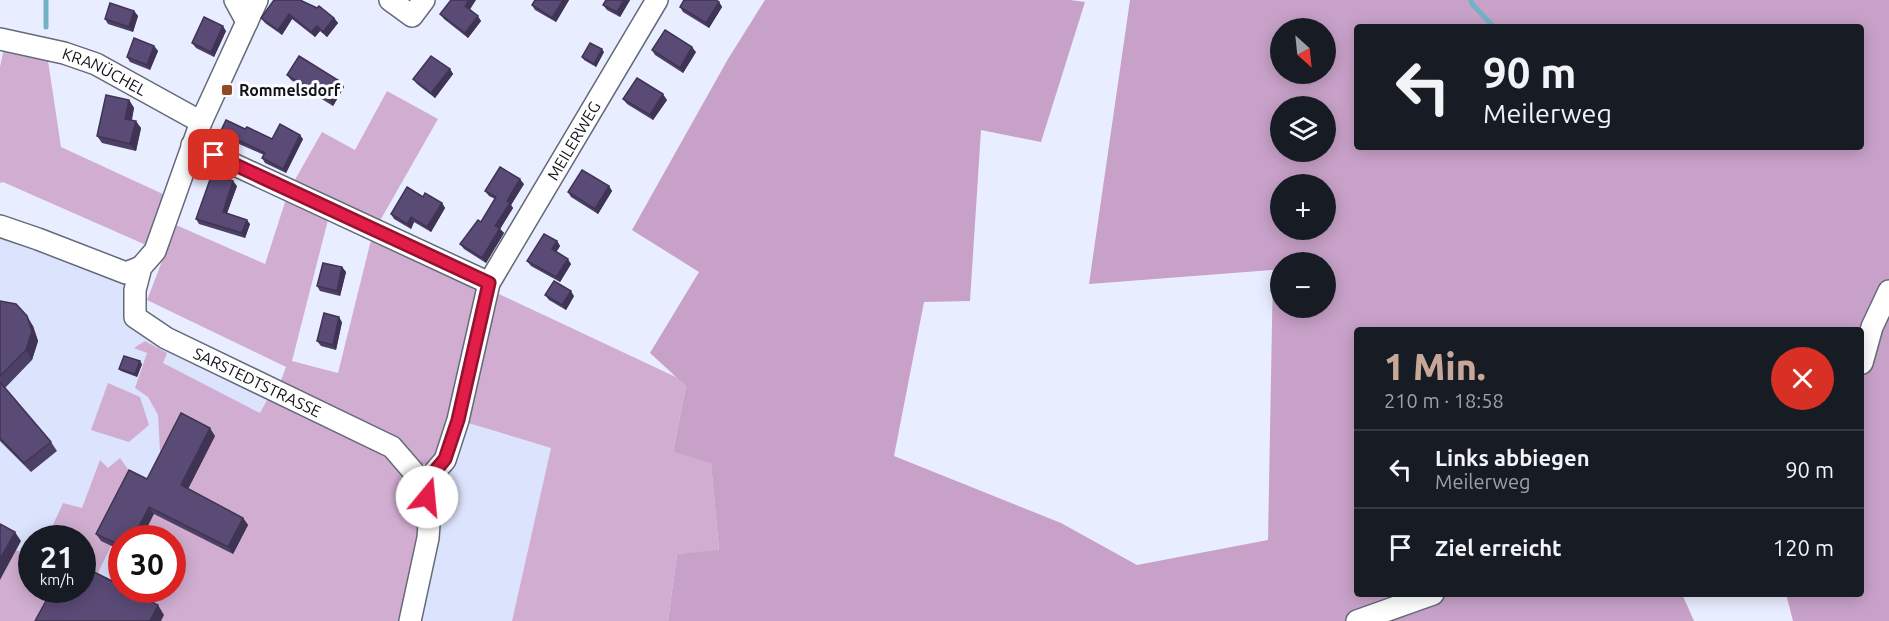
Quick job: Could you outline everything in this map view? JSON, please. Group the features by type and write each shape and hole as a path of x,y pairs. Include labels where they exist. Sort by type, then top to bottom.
{"street":[{"path":"235,0 247,22"},
{"path":"0,226 39,238 126,273 141,267 155,251 201,122 257,0"},
{"path":"390,0 412,16 424,0"},
{"name":"MEILERWEG","path":"424,484 445,459 458,420 489,283 657,0"},
{"name":"KRANÜCHEL","path":"0,39 64,52 96,64 201,122"},
{"path":"192,145 489,283"},
{"name":"SARSTEDTSTRASSE","path":"141,267 135,290 135,317 166,338 392,447 424,484 430,510 428,538 410,621"},
{"path":"1864,356 1872,327 1889,291"},
{"path":"1357,621 1425,597"}],"shaded area":[{"path":"765,0 1070,0 1085,2 1041,142 981,130 970,301 924,302 894,456 1061,523 1137,565 1268,540 1272,318 1336,318 1336,252 1270,252 1270,270 1089,284 1130,0 1889,0 1889,621 1793,621 1787,597 1864,597 1864,327 1354,327 1354,597 1683,597 1694,621 668,621 677,554 719,550 711,463 673,452 686,386 650,353 699,272 632,230 728,59"},
{"path":"4,48 47,54 61,147 165,195 159,218 146,245 3,182 0,183 0,67"},
{"path":"387,91 438,119 377,226 292,185 322,132 355,150"},
{"path":"287,196 329,216 292,361 338,373 373,232 480,293 442,452 432,464 420,464 280,383 286,367 147,300 176,225 265,264"},
{"path":"0,226 126,273 135,317 424,484 458,420 551,448 512,621 0,621"},
{"path":"499,294 678,378 686,386 673,452 711,462 719,551 677,554 668,621 512,621 551,448 465,422 490,296"},
{"path":"145,341 167,353 163,363 260,413 273,389 392,447 424,484 410,621 161,621 140,603 186,603 186,525 148,525 154,514 186,493 215,436 161,468 158,415 148,397 135,388 147,353 134,348"},
{"path":"108,383 140,397 149,425 129,442 91,430"},
{"path":"120,458 134,478 118,525 108,525 108,552 96,577 96,525 53,525 63,503 82,508 100,460 108,468"},
{"path":"16,550 18,551 18,603 57,603 47,621 0,621 0,580"}],"building":[{"path":"274,0 300,0 317,8 319,6 334,18 323,32 317,26 311,32 289,14 278,30 261,18"},
{"path":"451,0 469,0 465,6 478,16 465,33 440,14"},
{"path":"535,0 563,0 552,18 532,5"},
{"path":"606,0 624,0 617,12 603,5"},
{"path":"684,0 716,0 719,2 706,23 680,7"},
{"path":"110,3 134,11 129,27 105,19"},
{"path":"204,17 223,26 211,52 192,43"},
{"path":"665,30 692,47 680,68 652,50"},
{"path":"134,38 154,46 147,65 127,57"},
{"path":"590,43 602,49 594,64 582,57"},
{"path":"299,56 341,82 330,101 287,75"},
{"path":"431,56 450,69 431,93 413,79"},
{"path":"637,78 663,94 650,115 623,99"},
{"path":"106,95 129,100 125,119 136,121 130,144 97,136"},
{"path":"226,120 272,139 280,124 300,135 283,169 262,158 265,153 236,139 233,147 217,139"},
{"path":"500,167 520,179 507,201 510,203 495,226 500,228 482,258 460,244 478,220 481,222 496,197 485,191"},
{"path":"582,170 609,186 595,209 568,192"},
{"path":"212,174 233,181 223,212 247,220 242,233 196,219"},
{"path":"407,187 423,197 425,193 442,203 427,227 411,217 407,224 391,214"},
{"path":"544,234 557,241 552,249 568,259 556,277 527,261"},
{"path":"323,263 342,267 337,291 317,286"},
{"path":"554,281 571,291 562,305 545,295"},
{"path":"0,301 16,304 27,316 32,331 26,350 0,376"},
{"path":"324,313 339,317 333,345 317,341"},
{"path":"124,356 140,361 135,374 119,369"},
{"path":"0,382 51,442 24,463 0,438"},
{"path":"181,413 210,428 181,485 243,518 228,547 149,507 140,525 108,525 108,540 96,534 129,470 147,479"},
{"path":"0,524 15,532 0,559"},
{"path":"96,573 108,579 108,603 154,603 158,605 150,621 35,621 45,603 96,603"}],"waterway":[{"path":"46,0 46,27"},
{"path":"1471,0 1472,4 1491,24"}],"place":[{"name":"Rommelsdorf","path":"227,90"}],"route":[{"path":"214,155 489,283 458,420 445,459 424,484 427,497"}]}
